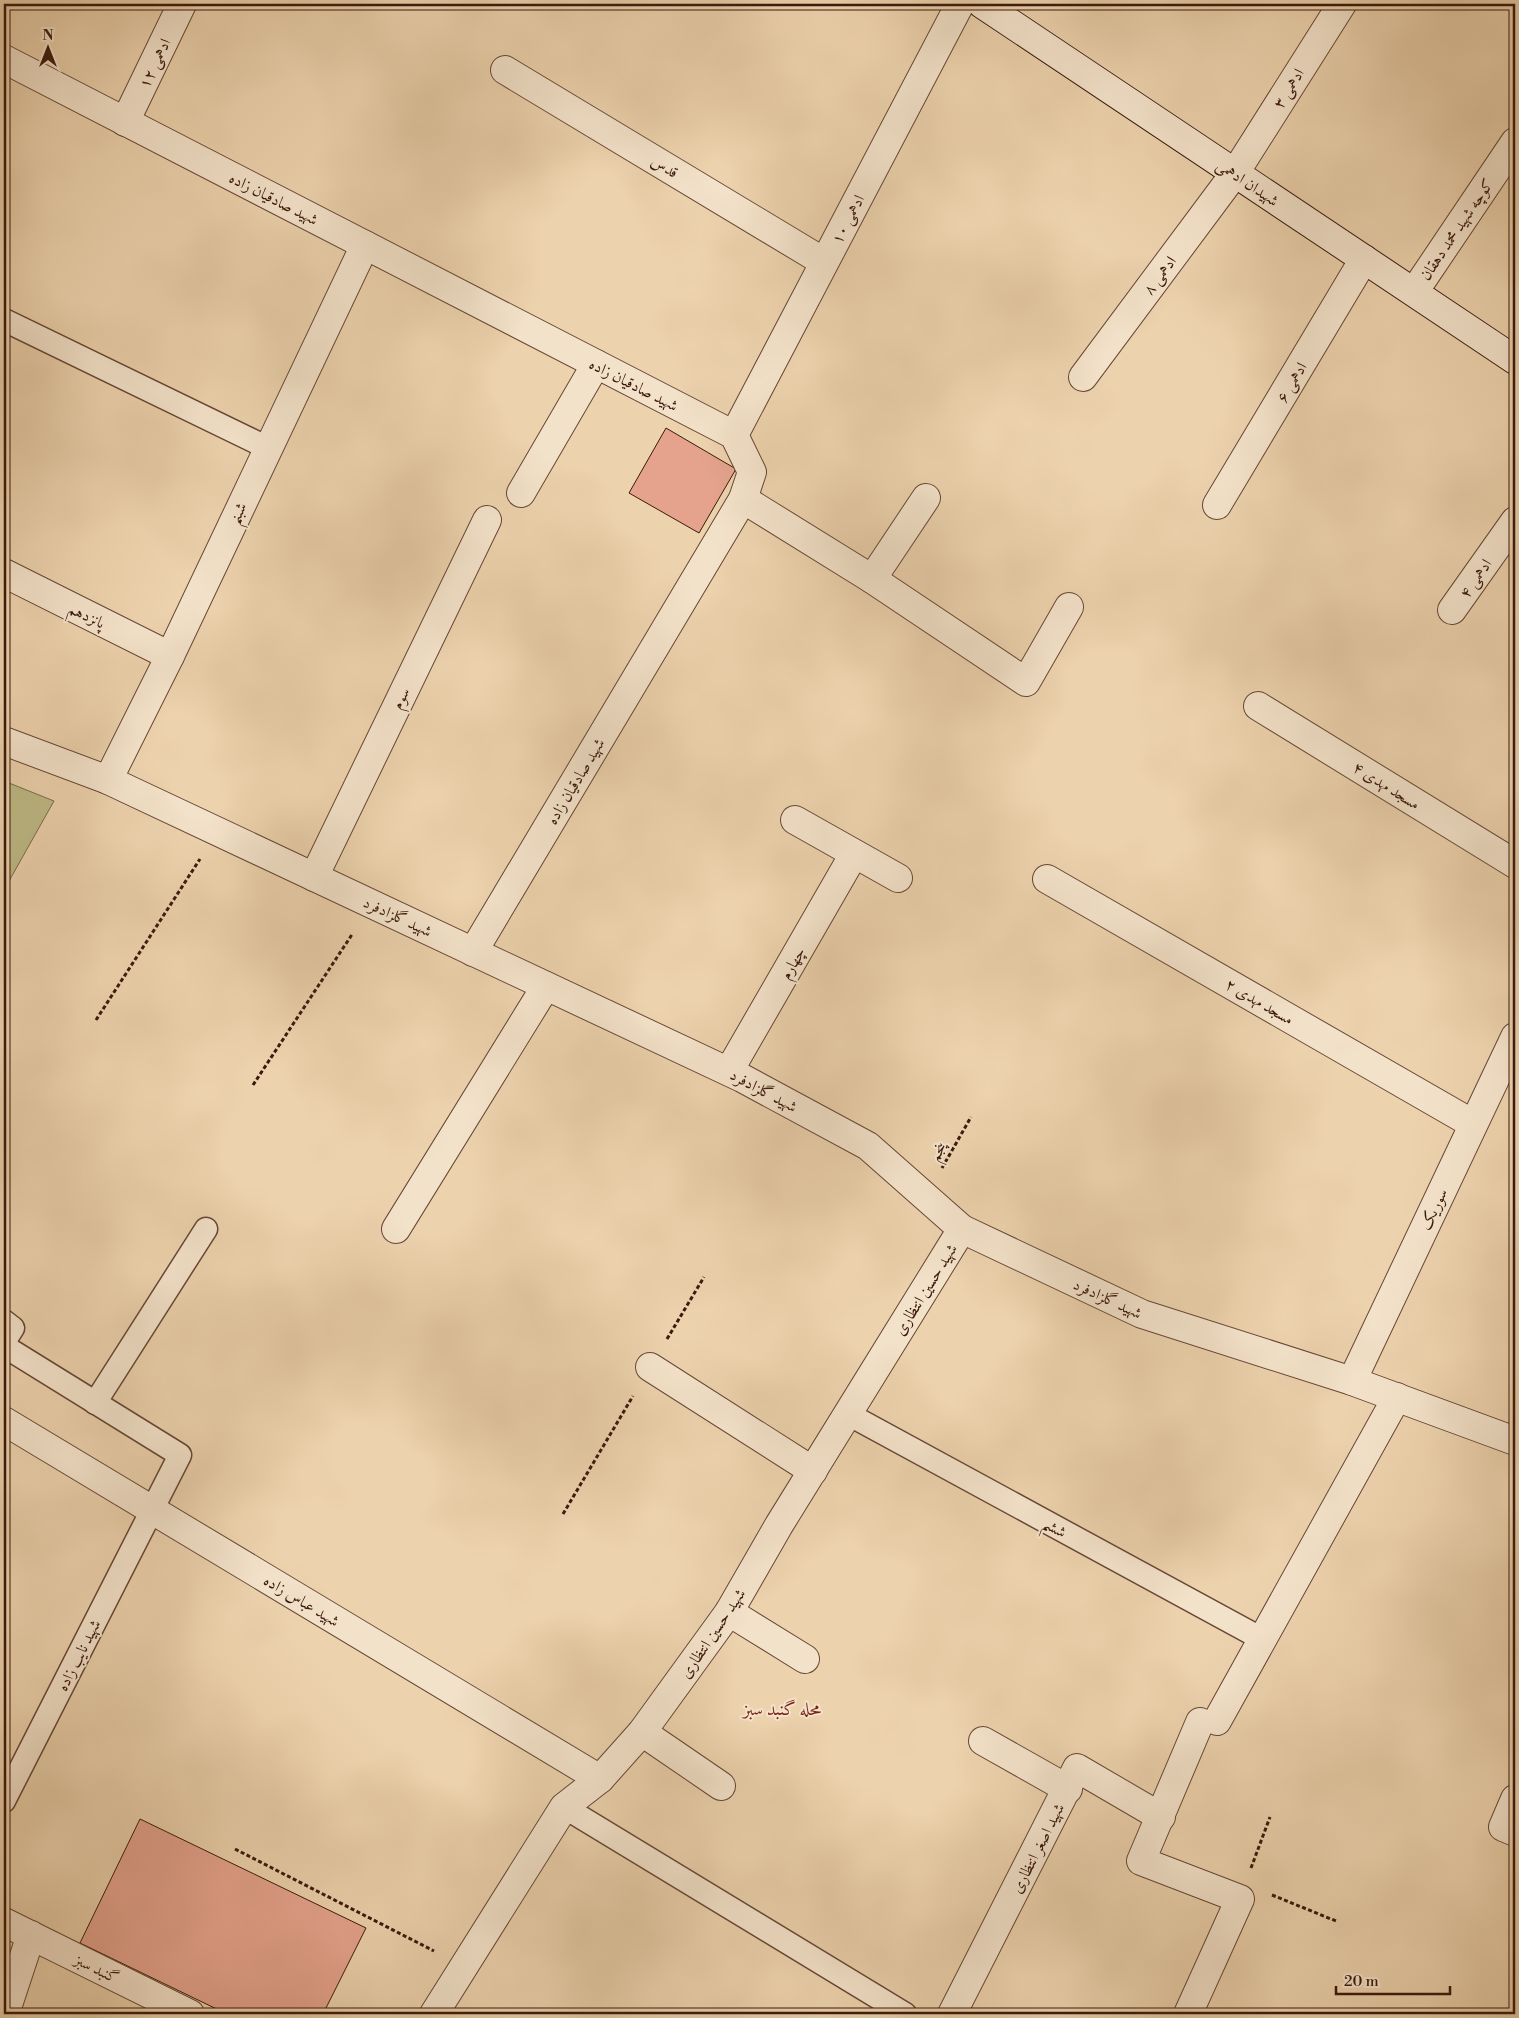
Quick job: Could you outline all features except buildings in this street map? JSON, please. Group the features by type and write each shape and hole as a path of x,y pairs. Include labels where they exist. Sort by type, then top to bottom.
{"street":[{"name":"ادهمی ۱۲","path":"125,122 182,4"},
{"name":"ادهمی ۱۰","path":"734,435 960,4"},
{"name":"شهیدان ادهمی","path":"982,4 1515,360"},
{"name":"ادهمی ۳","path":"1235,173 1342,4"},
{"name":"شهید صادقیان زاده","path":"4,59 734,435 752,472 743,500 473,952"},
{"name":"قدس","path":"505,70 824,262"},
{"name":"کوچه شهید محمد دهقان","path":"1414,292 1515,142"},
{"name":"ادهمی ۸","path":"1083,377 1235,173"},
{"name":"شبنم","path":"108,780 170,656 364,245"},
{"name":"ادهمی ۶","path":"1217,504 1364,259"},
{"path":"521,493 596,364"},
{"path":"872,580 926,498"},
{"path":"743,500 872,580 1026,682 1069,606"},
{"name":"سوم","path":"314,877 486,520"},
{"name":"ادهمی ۴","path":"1452,610 1515,521"},
{"name":"پانزدهم","path":"4,573 170,656"},
{"name":"مسجد مهدی ۴","path":"1258,706 1515,864"},
{"name":"شهید گلزادفرد","path":"4,741 108,780 729,1071 868,1146 962,1229 1142,1314 1352,1381 1515,1442"},
{"path":"795,820 898,878"},
{"name":"چهارم","path":"729,1071 854,854"},
{"name":"مسجد مهدی ۲","path":"1047,879 1473,1124"},
{"path":"396,1229 546,986"},
{"name":"سوریک","path":"1352,1381 1515,1036"},
{"name":"شهید حسین انتظاری","path":"434,2014 564,1807 600,1779 642,1732 729,1612 813,1470 962,1229"},
{"path":"650,1367 813,1470"},
{"path":"1188,2014 1240,1899 1141,1861 1209,1721 1262,1639 1397,1398"},
{"name":"شهید عباس زاده","path":"4,1421 600,1779"},
{"path":"729,1612 805,1659"},
{"path":"642,1732 721,1786"},
{"path":"983,1741 1068,1788"},
{"name":"شهید اصغر انتظاری","path":"952,2014 1077,1768 1161,1817"},
{"path":"1515,1799 1503,1827 1515,1832"},
{"name":"گنبد سبز","path":"4,1922 190,2014"},
{"path":"4,2014 31,1935"}],"lane":[{"path":"4,320 268,448"},
{"path":"4,1346 95,1403 206,1229"},
{"path":"4,1321 13,1328 4,1342"},
{"name":"شهید نایب زاده","path":"4,1801 180,1455 95,1403"},
{"name":"ششم","path":"848,1414 1262,1639"},
{"path":"564,1807 905,2014"}],"path":[{"path":"96,1020 218,832"},
{"path":"253,1085 372,904"},
{"name":"پنجم","path":"925,1197 970,1117"},
{"path":"1240,1899 1270,1818"},
{"path":"234,1849 464,1966"},
{"path":"1240,1899 1259,1889 1336,1921"}],"shaded area":[{"path":"4,781 54,801 4,890"}],"district":[{"name":"محله گنبد سبز","path":"782,1709"}]}
